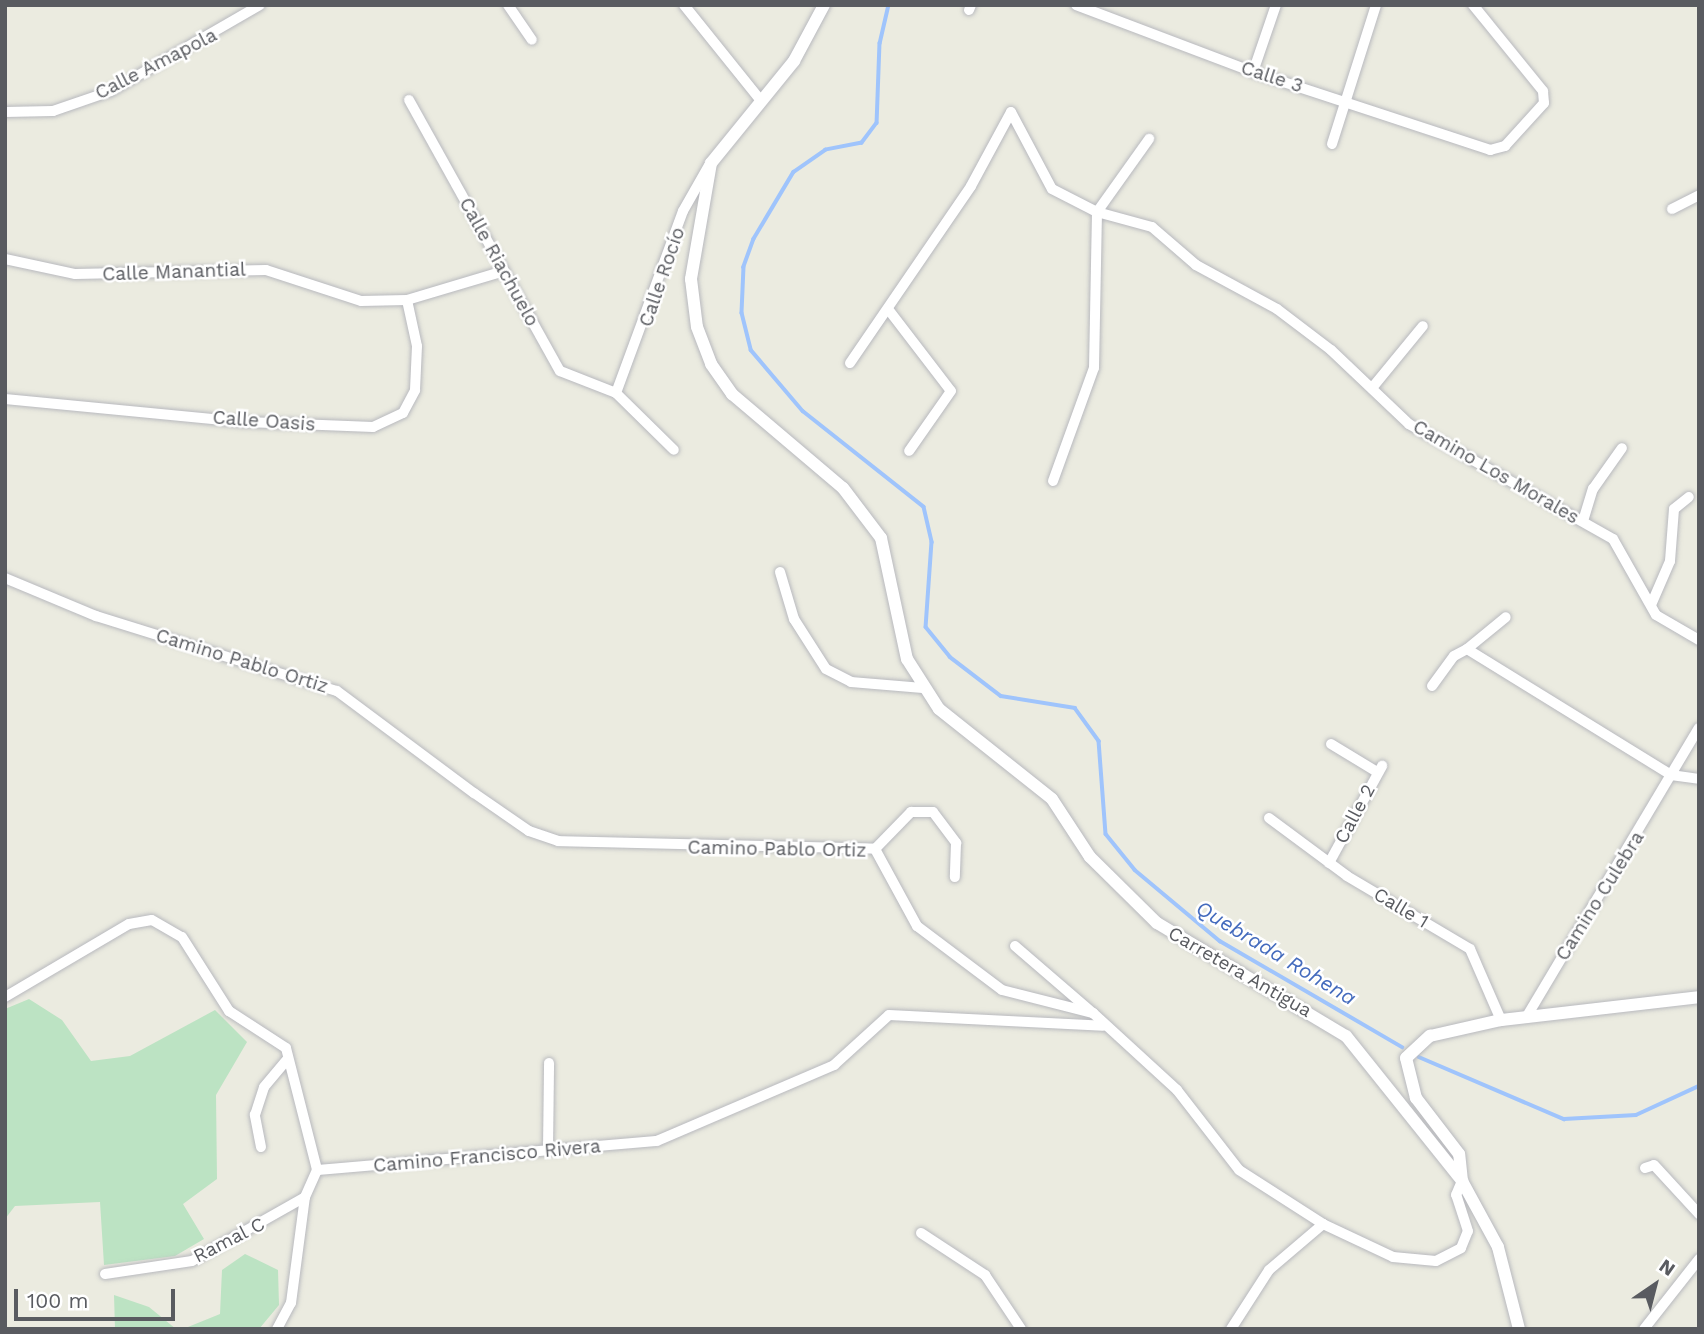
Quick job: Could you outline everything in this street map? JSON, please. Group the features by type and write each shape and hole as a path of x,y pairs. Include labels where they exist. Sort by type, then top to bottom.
{"street":[{"name":"Calle Amapola","path":"5,111 53,111 111,91 260,5"},
{"path":"508,5 532,40"},
{"path":"684,5 762,102"},
{"path":"711,163 762,102 824,5"},
{"name":"Calle 3","path":"1076,5 1253,72 1490,150 1505,146 1544,103 1529,74 1473,5"},
{"path":"1253,72 1276,5"},
{"path":"1332,144 1376,5"},
{"name":"Calle Riachuelo","path":"409,100 559,371 616,393"},
{"name":"Camino Los Morales","path":"888,309 971,186 1011,112 1052,189 1097,212 1152,228 1196,265 1288,317 1372,388 1409,424 1583,522 1626,552 1656,615 1699,639"},
{"path":"1053,481 1094,368 1097,212 1149,139"},
{"name":"Calle Rocío","path":"616,393 683,211 711,163"},
{"name":"Carretera Antigua","path":"711,163 691,279 697,327 711,364 732,394 842,488 881,538 906,659 923,688 939,709 1052,799 1090,857 1157,923 1346,1036 1462,1181"},
{"path":"1672,209 1699,195"},
{"name":"Calle Manantial","path":"5,258 75,274 266,270 361,301 407,300 504,271"},
{"name":"Calle Oasis","path":"5,399 246,422 373,427 403,413 415,390 417,346 407,300"},
{"path":"850,363 888,309 951,391 909,451"},
{"path":"1372,388 1423,326"},
{"path":"616,393 674,450"},
{"path":"1583,522 1593,489 1622,449"},
{"path":"1651,605 1670,561 1674,509 1689,497"},
{"path":"780,572 794,619 826,668 851,682 923,688"},
{"name":"Camino Pablo Ortiz","path":"5,578 96,616 337,691 529,831 558,841 874,849 917,926 970,969 1026,999 1093,1013"},
{"path":"1432,686 1454,656 1467,649 1506,617"},
{"path":"1467,649 1671,775 1699,779"},
{"name":"Camino Culebra","path":"1527,1016 1699,728"},
{"name":"Calle 2","path":"1329,863 1380,769 1331,744"},
{"path":"874,849 912,812 933,812 956,843 955,877"},
{"name":"Calle 1","path":"1269,818 1329,863 1470,949 1501,1020"},
{"path":"5,997 129,924 152,920 182,937 229,1011 286,1048 317,1170 305,1197 291,1303 276,1329"},
{"path":"1015,946 1177,1090 1239,1170 1323,1224 1393,1257 1436,1261 1461,1248 1468,1231 1456,1195 1462,1181"},
{"path":"1519,1329 1498,1247 1462,1181 1459,1154 1416,1098 1406,1058 1430,1037 1501,1020 1699,997"},
{"name":"Camino Francisco Rivera","path":"317,1170 657,1141 713,1122 834,1065 875,1021 888,1015 1103,1026"},
{"path":"261,1147 255,1115 264,1087 287,1060"},
{"path":"548,1150 549,1063"},
{"path":"1645,1168 1654,1165 1699,1214"},
{"name":"Ramal C","path":"105,1273 191,1261 305,1197"},
{"path":"1231,1329 1269,1270 1323,1224"},
{"path":"921,1233 985,1275 1021,1329"},
{"path":"1644,1329 1699,1259"}],"green space":[{"path":"29,999 62,1020 91,1061 130,1056 215,1010 247,1042 216,1095 217,1179 183,1204 204,1239 175,1256 104,1265 100,1202 15,1206 5,1219 5,1009"},
{"path":"245,1254 278,1270 279,1305 259,1329 183,1329 220,1314 222,1270"},
{"path":"114,1295 149,1307 176,1329 115,1329"}],"waterway":[{"name":"Quebrada Rohena","path":"889,5 880,43 877,123 862,143 826,150 794,172 754,239 744,267 742,313 751,350 803,411 924,507 932,542 926,627 950,657 1001,696 1075,708 1099,741 1106,834 1135,870 1220,941 1402,1047"},
{"name":"Quebrada Rohena","path":"1419,1057 1564,1119 1636,1115 1699,1086"}]}
